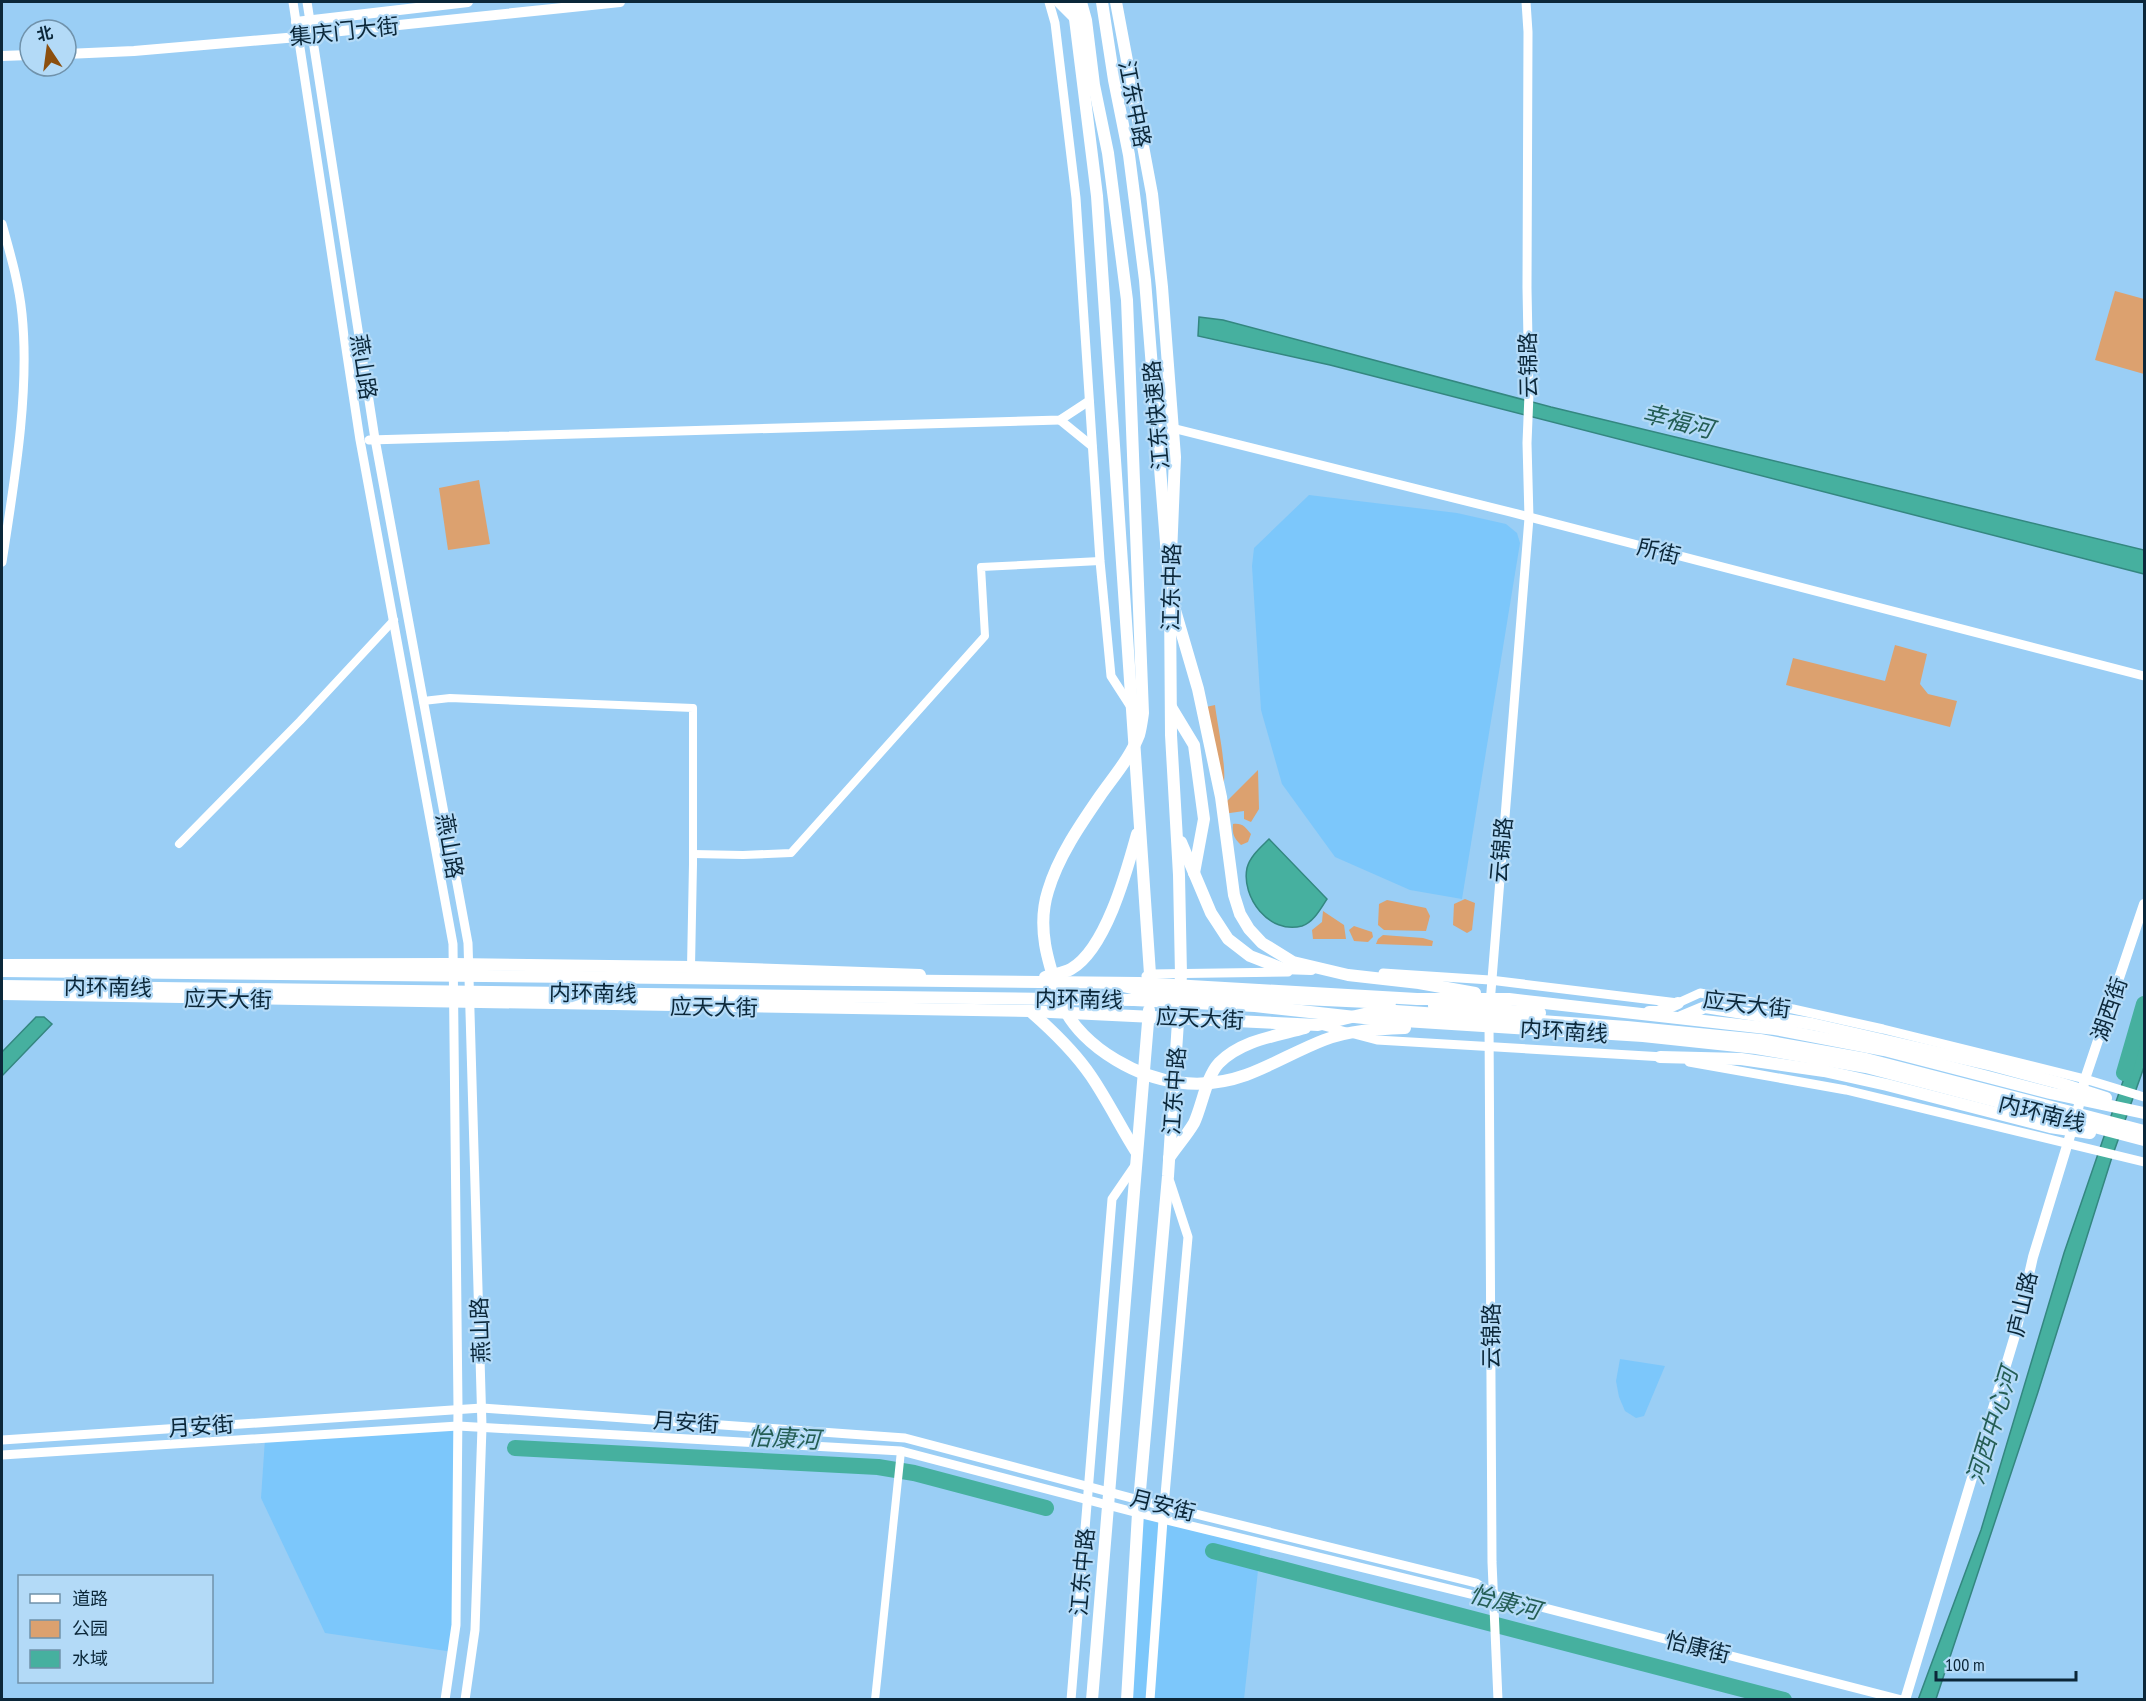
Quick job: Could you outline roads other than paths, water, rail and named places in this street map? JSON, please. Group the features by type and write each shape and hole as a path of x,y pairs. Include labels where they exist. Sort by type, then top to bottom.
{"main road":[{"name":"集庆门大街","path":"296,21 468,2"},
{"name":"集庆门大街","path":"78,53 298,37 312,33 571,4 620,2"},
{"path":"1058,2 1076,19"},
{"name":"江东中路","path":"1071,2 1076,19 1097,196 1149,974 1149,1016 1092,1700"},
{"name":"江东快速路","path":"1081,2 1086,20 1094,85 1108,153 1127,300 1143,713 1139,735 1123,767 1101,795 1061,860 1048,891 1044,910 1045,952 1064,1009 1081,1032 1104,1053 1128,1068 1154,1079 1188,1084 1217,1082 1246,1075 1326,1039 1359,1032 1474,1025"},
{"name":"江东快速路","path":"1102,2 1129,155 1145,280 1170,593 1198,689 1225,826 1234,895 1240,914 1249,929 1262,943 1293,962 1348,975 1419,983 1509,999"},
{"path":"1117,8 1127,2"},
{"name":"江东中路","path":"1117,8 1152,194 1174,457 1169,618 1170,707 1177,831 1181,975 1168,1176 1139,1506 1126,1700"},
{"path":"2,56 18,55"},
{"path":"1170,707 1194,745 1204,819 1193,874"},
{"path":"1037,979 1072,968 1090,951 1106,927 1128,867 1139,824"},
{"path":"1177,831 1211,913 1228,939 1250,956 1281,968 1345,971"},
{"name":"湖西街","path":"2085,1079 2145,904"},
{"name":"应天大街","path":"2,965 468,964 691,968 1037,979 1128,987 1149,992 1665,1024 1761,1035 1868,1054 2077,1110 2145,1131"},
{"name":"内环南线","path":"2,971 1139,983 1417,999 1509,999 1775,1029 1884,1050 2050,1094 2145,1112"},
{"name":"内环南线","path":"2,986 1134,1000 1255,1006 1373,1019 1643,1036 1756,1048 1866,1067 2145,1140"},
{"name":"应天大街","path":"2,994 1030,1011 1318,1025 1381,1010 1489,1013 1760,1040 1866,1059 2145,1124"},
{"path":"1489,1013 1658,1012 1678,1003"},
{"path":"1665,1024 1705,1007 1812,1024 1992,1065 2059,1083 2145,1112"},
{"path":"1030,1011 1077,1056 1092,1078 1137,1159"},
{"path":"1169,1159 1194,1123 1218,1064 1238,1049 1264,1037 1318,1025"},
{"path":"1660,1057 1741,1059 1824,1071 2050,1127 2145,1140"},
{"name":"庐山路","path":"1903,1700 2016,1332 2033,1257 2085,1079"}],"street":[{"name":"燕山路","path":"293,2 360,440 453,944 458,1408 456,1625 445,1700"},
{"name":"燕山路","path":"308,2 375,439 468,943 482,1426 475,1630 465,1700"},
{"name":"江东中路","path":"1049,2 1055,23 1076,198 1100,561 1111,676 1131,708"},
{"name":"云锦路","path":"1498,1700 1494,1595 1489,1013 1529,518 1527,443 1529,394 1528,32 1526,2"},
{"path":"2,224 22,313 24,348 23,386 13,488 2,562"},
{"path":"360,440 1060,420 1089,400"},
{"path":"1060,420 1092,446"},
{"name":"所街","path":"1172,428 2145,676"},
{"path":"2,489 13,488"},
{"path":"693,854 791,853 985,636 981,567 1100,561"},
{"path":"179,844 300,721 394,620"},
{"path":"423,701 450,698 693,708 691,968"},
{"name":"应天大街","path":"1128,987 1149,974 1345,971 1490,980 1678,1003 1700,993 1793,1009 1883,1029 2085,1079 2145,1097"},
{"name":"应天大街","path":"1318,1025 1377,1040 1660,1057 1846,1090 2145,1162"},
{"name":"江东中路","path":"1071,1700 1112,1199 1137,1159"},
{"name":"江东中路","path":"1150,1700 1164,1506 1188,1238 1168,1176"},
{"name":"月安街","path":"2,1440 458,1408 906,1438 1089,1486 1109,1498 1139,1506 1164,1506 1476,1583 1494,1595"},
{"path":"2,1455 482,1426 901,1451 1088,1499 1109,1498"},
{"path":"875,1700 901,1451"},
{"path":"1139,1506 1163,1519 1478,1596 1494,1595"},
{"name":"怡康街","path":"1494,1595 1903,1700"}],"water":[{"path":"1199,317 1223,320 1551,407 2144,550 2144,574 1330,365 1198,336"},
{"path":"1269,839 1327,899 1314,918 1302,926 1279,925 1269,919 1260,911 1248,891 1246,879 1248,864"},
{"path":"36,1017 44,1017 52,1024 2,1076 2,1052"},
{"path":"2144,1020 2144,1067 2112,1157 2038,1392 1936,1699 1918,1700 1981,1530 2064,1253"}],"waterway":[{"name":"河西中心河","path":"2124,1073 2144,1004"},
{"name":"怡康河","path":"515,1448 878,1467 914,1473 1046,1508"},
{"name":"怡康河","path":"1213,1551 1784,1700"}],"water label":[{"name":"幸福河","path":"1678,421"}]}
